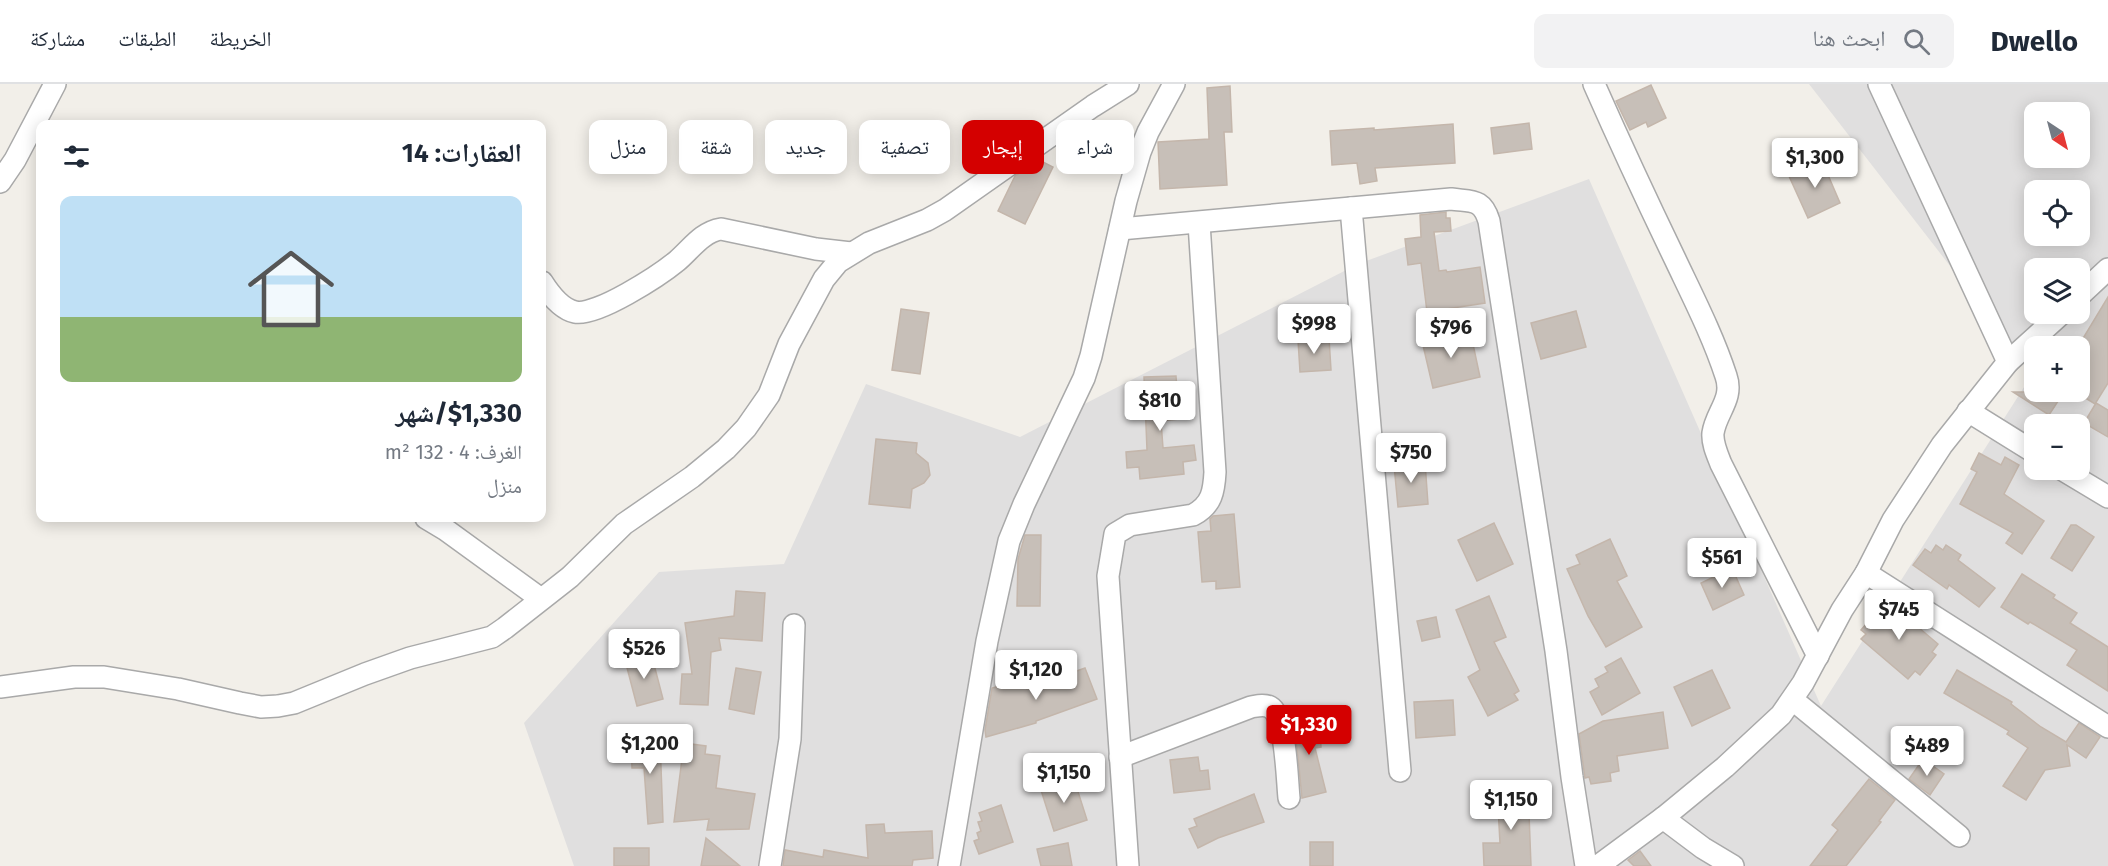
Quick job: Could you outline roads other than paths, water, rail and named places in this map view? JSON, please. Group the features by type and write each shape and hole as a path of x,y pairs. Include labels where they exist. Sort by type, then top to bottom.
{"street":[{"path":"36,120 55,84"},
{"path":"0,687 74,677 104,677 178,689 261,707 278,706 294,703 410,658 492,637 570,577 624,524 692,477 726,449 746,428 769,395 789,344 824,279 838,262 869,243 927,220 945,210 1128,84"},
{"path":"949,866 987,641 1009,541 1024,504 1084,378 1132,181 1148,132 1174,84"},
{"path":"1594,84 1710,332 1727,379 1729,390 1727,399 1713,433 1716,452 1818,656"},
{"path":"1879,84 2008,362"},
{"path":"0,182 15,160 36,120"},
{"path":"1120,229 1451,200 1479,203 1486,209 1490,221 1556,651 1586,866"},
{"path":"1351,208 1400,771"},
{"path":"1128,866 1108,576 1112,539 1114,534 1130,525 1194,515 1210,501 1214,490 1215,472 1198,223"},
{"path":"546,287 562,306 576,313 591,310 627,294 675,262 706,234 721,229 816,249 851,253"},
{"path":"2090,286 2108,269"},
{"path":"1598,866 1663,818 1761,734 1793,699 1842,610 1866,573 1898,512 1941,445 2008,362 2050,324"},
{"path":"1968,411 2024,446"},
{"path":"2080,480 2108,497"},
{"path":"433,522 542,599"},
{"path":"1866,573 2108,727"},
{"path":"770,866 790,739 794,625"},
{"path":"1793,699 1959,836"},
{"path":"1120,756 1251,707 1266,705 1273,709 1278,719 1289,798"},
{"path":"1663,818 1703,848 1733,866"}]}
